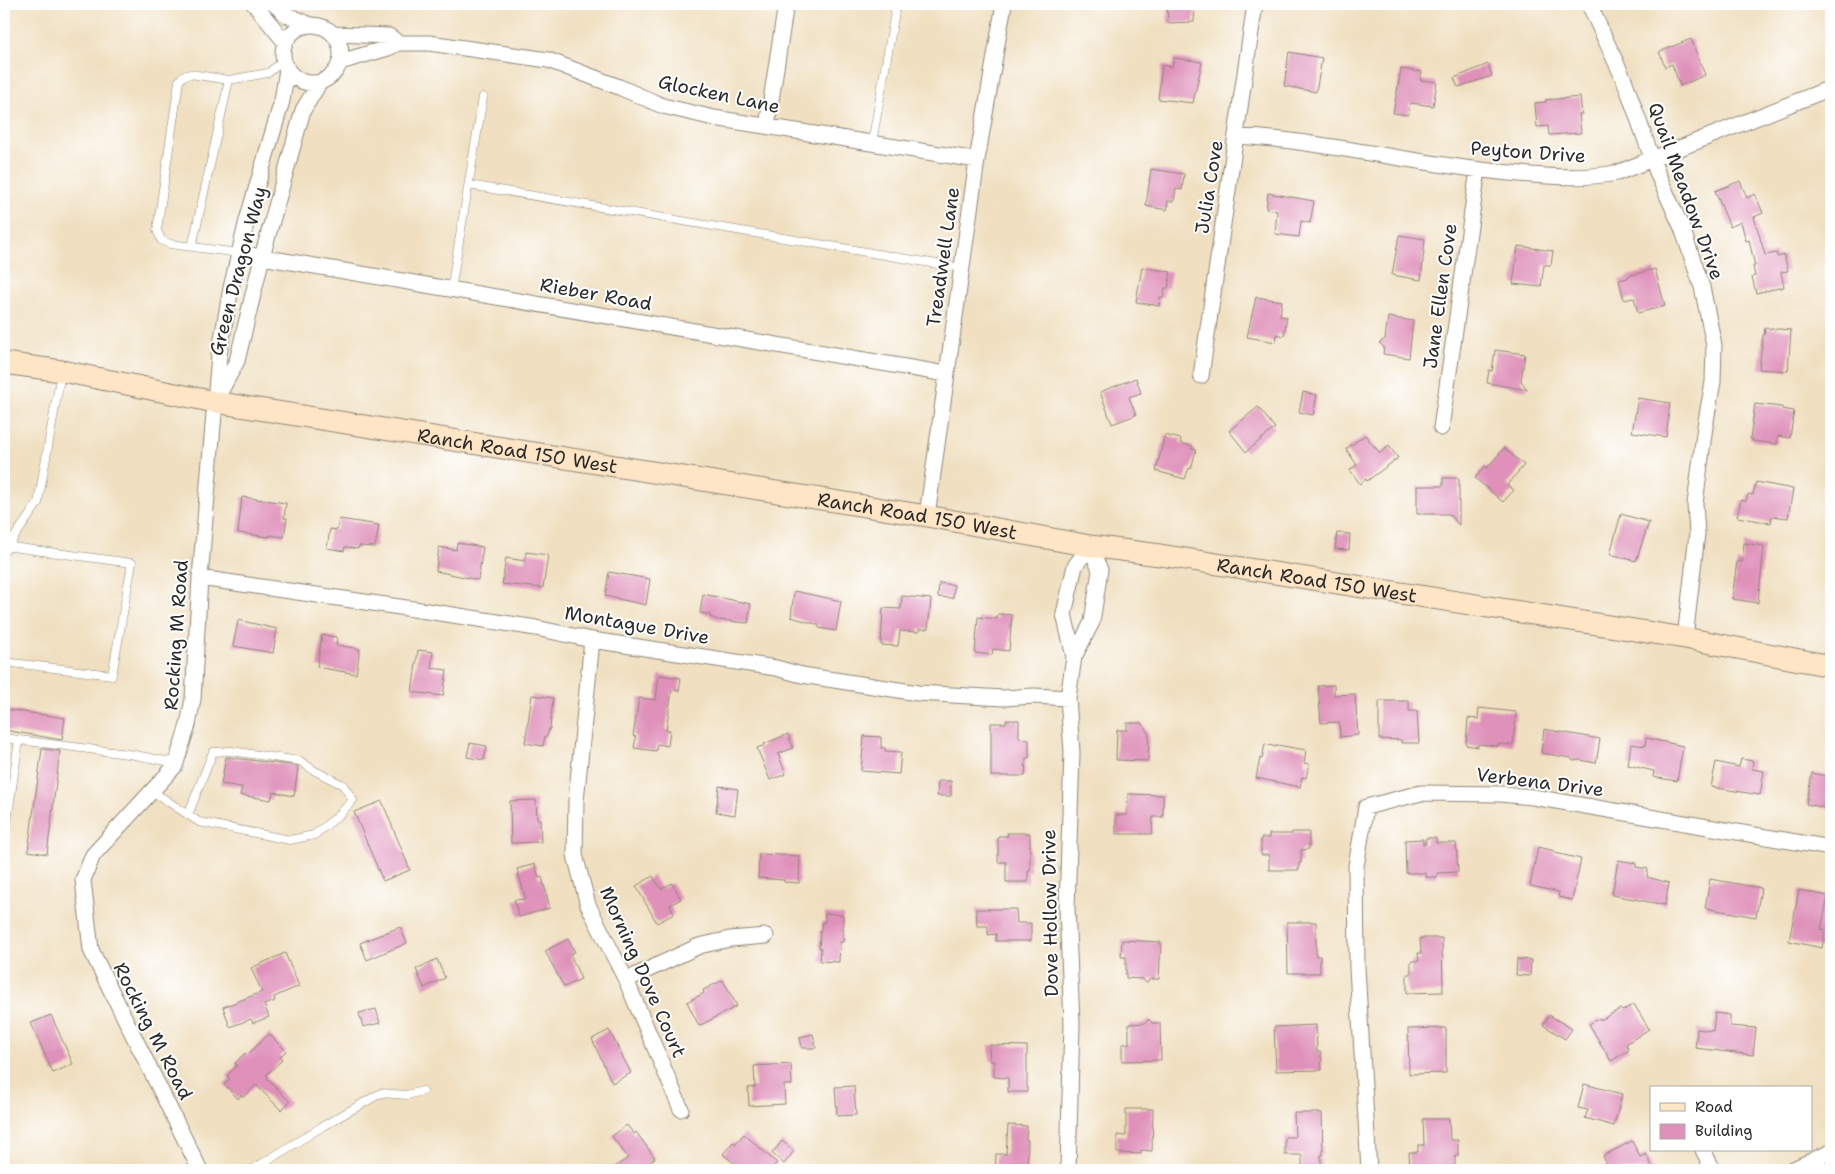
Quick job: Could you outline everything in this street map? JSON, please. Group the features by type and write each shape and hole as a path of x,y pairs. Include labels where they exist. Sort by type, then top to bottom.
{"main road":[{"name":"Ranch Road 150 West","path":"4,363 62,371 215,402 927,516 1090,546 1160,555 1685,638 1831,666"}],"street":[{"path":"254,4 285,42"},
{"path":"274,4 287,15 308,24 327,28 340,43 342,53 336,71 329,78 320,82 302,81 293,76 285,65 283,51 285,42 290,34 308,24"},
{"path":"767,126 786,4"},
{"name":"Treadwell Lane","path":"927,516 977,160 1004,4"},
{"name":"Julia Cove","path":"1201,376 1255,4"},
{"name":"Quail Meadow Drive","path":"1589,4 1625,82 1658,176 1682,228 1702,287 1714,345 1713,382 1695,504 1697,534 1685,638"},
{"name":"Glocken Lane","path":"334,34 389,36 398,43"},
{"name":"Glocken Lane","path":"340,62 388,48 398,43 429,43 548,60 663,106 714,118 977,160"},
{"name":"Green Dragon Way","path":"215,402 219,355 231,288 247,220 282,101 285,65"},
{"name":"Green Dragon Way","path":"215,402 237,361 262,257 303,110 320,82"},
{"name":"Peyton Drive","path":"1237,136 1278,139 1478,170 1559,178 1593,177 1617,172 1653,159 1831,88"},
{"name":"Jane Ellen Cove","path":"1441,428 1478,170"},
{"name":"Rieber Road","path":"239,253 946,374"},
{"name":"Rocking M Road","path":"200,1170 90,950 84,880 93,855 176,763 188,725 193,699 200,578 215,402"},
{"name":"Dove Hollow Drive","path":"1074,657 1064,614 1075,566 1090,546"},
{"name":"Dove Hollow Drive","path":"1068,1170 1072,1023 1067,908 1072,752 1068,698 1074,657 1092,622 1099,578 1100,570 1090,546"},
{"name":"Montague Drive","path":"200,578 536,628 592,640 776,668 802,675 918,693 1003,698 1034,696 1068,698"},
{"name":"Morning Dove Court","path":"592,640 576,801 575,855 588,905 604,933 626,980 681,1109"},
{"name":"Verbena Drive","path":"1369,1170 1357,968 1356,866 1366,807 1421,793 1500,794 1533,797 1831,848"},
{"path":"626,980 699,946 730,939 766,936"},
{"path":"1704,1152 1713,1170"},
{"path":"1791,1170 1831,1152"}],"lane":[{"path":"872,143 896,6"},
{"path":"239,253 170,244 161,240 157,230 179,81 183,76 191,74 229,80 268,73 285,65"},
{"path":"192,247 229,80"},
{"path":"452,290 483,97"},
{"path":"469,185 961,268"},
{"path":"4,662 112,675 132,563 5,548 38,503 62,371"},
{"path":"4,738 134,755 176,763"},
{"path":"4,842 19,740"},
{"path":"152,791 188,815 199,822 290,840 314,836 338,816 353,800 344,784 315,771 300,761 231,751 213,752 188,815"},
{"path":"252,1170 381,1093 406,1095 423,1091"}],"building":[{"path":"1167,4 1195,4 1194,22 1168,23"},
{"path":"1691,39 1705,75 1680,86 1672,64 1665,67 1659,52"},
{"path":"1289,52 1322,58 1316,92 1284,86"},
{"path":"1174,58 1202,62 1193,103 1158,99 1162,65 1172,67"},
{"path":"1488,64 1492,76 1458,87 1454,78"},
{"path":"1401,69 1422,72 1420,80 1437,82 1433,106 1410,103 1408,115 1393,113"},
{"path":"1580,97 1582,114 1579,114 1581,133 1549,135 1548,126 1537,127 1535,103 1546,102 1545,100"},
{"path":"1151,169 1184,174 1182,190 1176,189 1174,201 1168,201 1167,210 1146,206"},
{"path":"1740,181 1747,198 1755,194 1763,213 1754,217 1765,255 1777,253 1777,257 1784,255 1788,271 1781,272 1784,287 1756,293 1752,277 1755,276 1753,266 1755,266 1749,240 1746,241 1741,222 1730,227 1715,191"},
{"path":"1268,193 1314,201 1310,223 1301,221 1299,237 1275,234 1277,211 1266,209"},
{"path":"1399,235 1425,239 1421,280 1392,275"},
{"path":"1518,246 1553,251 1551,265 1544,265 1541,287 1513,284"},
{"path":"1142,267 1171,272 1168,288 1165,288 1163,298 1160,297 1159,306 1136,302"},
{"path":"1655,269 1665,306 1638,313 1634,298 1624,300 1619,280"},
{"path":"1256,297 1282,301 1280,316 1287,317 1284,336 1277,334 1276,342 1247,337"},
{"path":"1388,317 1413,321 1409,358 1383,354 1384,347 1379,343 1385,339"},
{"path":"1765,328 1791,330 1788,371 1759,369"},
{"path":"1495,350 1525,354 1521,381 1528,390 1487,383 1489,370 1492,371"},
{"path":"1136,378 1141,393 1129,397 1136,415 1112,424 1100,392"},
{"path":"1303,392 1317,395 1313,415 1299,412"},
{"path":"1638,398 1670,403 1666,437 1632,432"},
{"path":"1755,404 1782,407 1782,409 1794,411 1790,438 1778,436 1777,444 1752,441 1753,439 1750,439"},
{"path":"1258,407 1275,428 1246,452 1229,431"},
{"path":"1165,435 1181,439 1180,443 1193,446 1192,449 1196,450 1191,469 1189,468 1185,479 1156,471"},
{"path":"1365,435 1380,453 1389,446 1398,458 1360,484 1350,470 1357,465 1346,449"},
{"path":"1504,448 1524,465 1507,485 1514,490 1503,502 1475,478 1485,466 1487,468"},
{"path":"1443,478 1459,478 1459,525 1449,514 1417,514 1417,486 1443,486"},
{"path":"1756,482 1793,489 1788,518 1772,516 1771,523 1737,517 1741,500 1746,501 1748,494 1753,495"},
{"path":"242,497 286,503 284,518 287,518 284,537 238,533"},
{"path":"1621,514 1649,522 1636,561 1610,554"},
{"path":"339,519 379,525 375,547 359,546 358,549 345,547 344,551 327,548 330,529 337,530"},
{"path":"1337,533 1350,534 1349,550 1335,549"},
{"path":"457,543 483,547 478,580 436,571 439,547 456,550"},
{"path":"1744,543 1764,546 1758,603 1732,599 1737,561 1742,562"},
{"path":"526,552 548,555 543,588 502,584 506,558 525,561"},
{"path":"609,572 650,579 646,605 605,596"},
{"path":"939,583 954,585 953,598 938,597"},
{"path":"794,591 841,601 836,631 819,628 819,625 791,617"},
{"path":"703,594 751,604 748,623 718,620 710,617 710,615 700,613"},
{"path":"902,596 931,599 928,629 919,629 919,632 900,631 898,646 881,645 883,608 901,609"},
{"path":"998,614 1012,615 1009,651 993,649 992,655 975,653 978,617 997,619"},
{"path":"238,620 277,629 273,653 233,646"},
{"path":"322,635 337,637 336,645 360,649 356,674 317,667"},
{"path":"418,650 433,652 431,668 447,670 443,696 412,692"},
{"path":"659,675 681,678 679,691 672,690 666,730 670,730 668,746 657,744 656,751 634,748 636,737 633,736 639,698 656,700"},
{"path":"1334,685 1334,695 1355,694 1358,735 1340,737 1339,722 1321,723 1318,686"},
{"path":"532,695 553,698 550,729 547,736 545,736 543,746 525,743"},
{"path":"1379,701 1409,701 1409,711 1417,711 1419,743 1401,743 1401,740 1379,739"},
{"path":"1479,708 1516,712 1513,745 1478,744 1478,747 1466,745 1468,718 1478,719"},
{"path":"4,709 65,718 62,740 4,730"},
{"path":"1006,720 1019,720 1019,738 1029,739 1029,758 1026,758 1025,776 991,776 991,723 1006,723"},
{"path":"1127,723 1142,723 1149,735 1148,761 1116,760 1117,730 1127,730"},
{"path":"1544,729 1600,739 1596,763 1580,760 1573,761 1571,758 1541,753"},
{"path":"788,734 793,748 778,754 786,774 770,780 757,748"},
{"path":"864,736 881,737 881,748 885,748 885,751 901,752 899,774 861,771"},
{"path":"1646,738 1683,746 1677,781 1653,777 1654,771 1628,765 1631,744 1645,746"},
{"path":"470,743 487,746 484,760 467,757"},
{"path":"1265,744 1306,750 1304,763 1309,764 1306,778 1302,777 1300,787 1256,778"},
{"path":"42,749 60,751 47,854 28,851"},
{"path":"226,757 298,766 294,796 273,792 271,800 240,795 242,787 221,784"},
{"path":"1741,759 1753,761 1752,769 1764,771 1760,795 1711,787 1716,762 1739,767"},
{"path":"1812,773 1831,777 1831,809 1806,804"},
{"path":"938,781 951,781 951,796 937,796"},
{"path":"719,786 738,789 735,815 716,812"},
{"path":"1128,794 1163,795 1163,817 1153,817 1152,834 1116,834 1116,815 1127,815"},
{"path":"536,800 537,819 540,819 541,842 511,843 510,801"},
{"path":"382,801 410,870 383,881 354,812"},
{"path":"1292,832 1309,832 1309,849 1301,850 1299,870 1269,870 1269,855 1261,855 1261,838 1269,838 1269,834 1292,834"},
{"path":"1007,833 1030,833 1030,871 1028,871 1028,882 1006,882 1006,862 998,862 998,836 1008,836"},
{"path":"1426,838 1436,838 1436,843 1456,843 1458,872 1437,873 1437,877 1425,877 1425,873 1406,873 1405,840 1423,839 1423,844 1425,844"},
{"path":"1538,847 1581,859 1572,900 1558,897 1559,892 1530,886"},
{"path":"759,854 800,856 799,883 758,878"},
{"path":"1618,860 1636,863 1636,867 1648,869 1647,877 1669,883 1665,905 1612,895"},
{"path":"535,864 539,878 542,877 550,908 519,917 514,900 526,899 517,869"},
{"path":"653,876 661,889 672,883 681,899 670,905 674,914 657,923 636,886"},
{"path":"1710,879 1761,888 1756,917 1705,908"},
{"path":"1799,890 1828,896 1821,929 1825,930 1822,948 1789,941"},
{"path":"976,909 1016,909 1017,923 1031,923 1031,941 996,941 996,934 988,935 988,926 977,926"},
{"path":"825,913 843,915 843,942 840,942 839,962 820,961 820,931 822,922 825,922"},
{"path":"1287,922 1316,922 1316,956 1320,956 1320,973 1288,973"},
{"path":"400,927 407,943 367,960 360,943"},
{"path":"1420,938 1442,938 1443,992 1407,993 1407,974 1411,974 1411,961 1419,961 1418,953 1421,953"},
{"path":"568,939 575,952 570,954 581,979 564,987 545,951"},
{"path":"1122,940 1161,942 1159,979 1151,979 1146,983 1143,979 1126,978 1126,957 1121,957"},
{"path":"285,953 299,986 274,997 275,1001 264,1005 269,1017 253,1023 251,1019 230,1027 223,1007 262,992 251,968"},
{"path":"437,959 445,978 424,988 416,969"},
{"path":"1517,959 1531,960 1530,976 1516,975"},
{"path":"723,980 737,1006 699,1026 687,1002 704,993 703,990"},
{"path":"1634,1004 1649,1029 1626,1044 1629,1050 1611,1061 1589,1024 1600,1018 1601,1020 1620,1009 1622,1011"},
{"path":"376,1009 380,1023 363,1027 359,1013"},
{"path":"1715,1013 1730,1015 1730,1026 1756,1028 1753,1055 1695,1048 1697,1029 1713,1031"},
{"path":"51,1015 73,1064 53,1073 31,1023"},
{"path":"1549,1015 1572,1029 1565,1039 1543,1025"},
{"path":"1149,1019 1152,1023 1160,1023 1161,1060 1122,1061 1122,1044 1129,1044 1129,1024 1145,1023"},
{"path":"1316,1025 1317,1052 1321,1052 1322,1070 1276,1071 1274,1027"},
{"path":"1446,1028 1446,1073 1409,1074 1408,1029"},
{"path":"609,1030 631,1073 612,1083 592,1039"},
{"path":"269,1034 286,1051 280,1057 282,1060 266,1075 290,1102 281,1110 256,1085 246,1095 243,1097 241,1095 238,1099 224,1084 230,1079 227,1076 237,1065 235,1063 245,1053 247,1055"},
{"path":"813,1034 816,1048 802,1048 800,1037"},
{"path":"989,1045 1027,1046 1027,1092 1008,1092 1008,1078 994,1077 994,1061 990,1061"},
{"path":"791,1064 792,1085 784,1085 785,1104 749,1106 748,1088 755,1087 754,1066"},
{"path":"1584,1084 1622,1094 1614,1126 1585,1118 1588,1110 1578,1108"},
{"path":"854,1086 856,1115 837,1116 835,1087"},
{"path":"1126,1109 1153,1109 1152,1151 1141,1150 1141,1154 1117,1153 1117,1135 1126,1136"},
{"path":"1294,1113 1322,1113 1323,1155 1321,1155 1321,1170 1302,1170 1302,1155 1285,1155 1285,1137 1295,1137"},
{"path":"1423,1119 1449,1119 1450,1140 1458,1140 1458,1156 1455,1156 1455,1170 1410,1170 1409,1152 1418,1152 1418,1145 1424,1145"},
{"path":"627,1125 634,1134 636,1132 655,1158 638,1170 610,1170 628,1158 612,1136"},
{"path":"1008,1125 1027,1126 1027,1170 995,1170 996,1154 1006,1154"},
{"path":"744,1134 777,1163 770,1170 742,1170 723,1154 733,1142 735,1144"},
{"path":"782,1141 794,1151 784,1164 772,1153"},
{"path":"1632,1141 1640,1157 1646,1154 1654,1170 1609,1170 1603,1156"}]}
